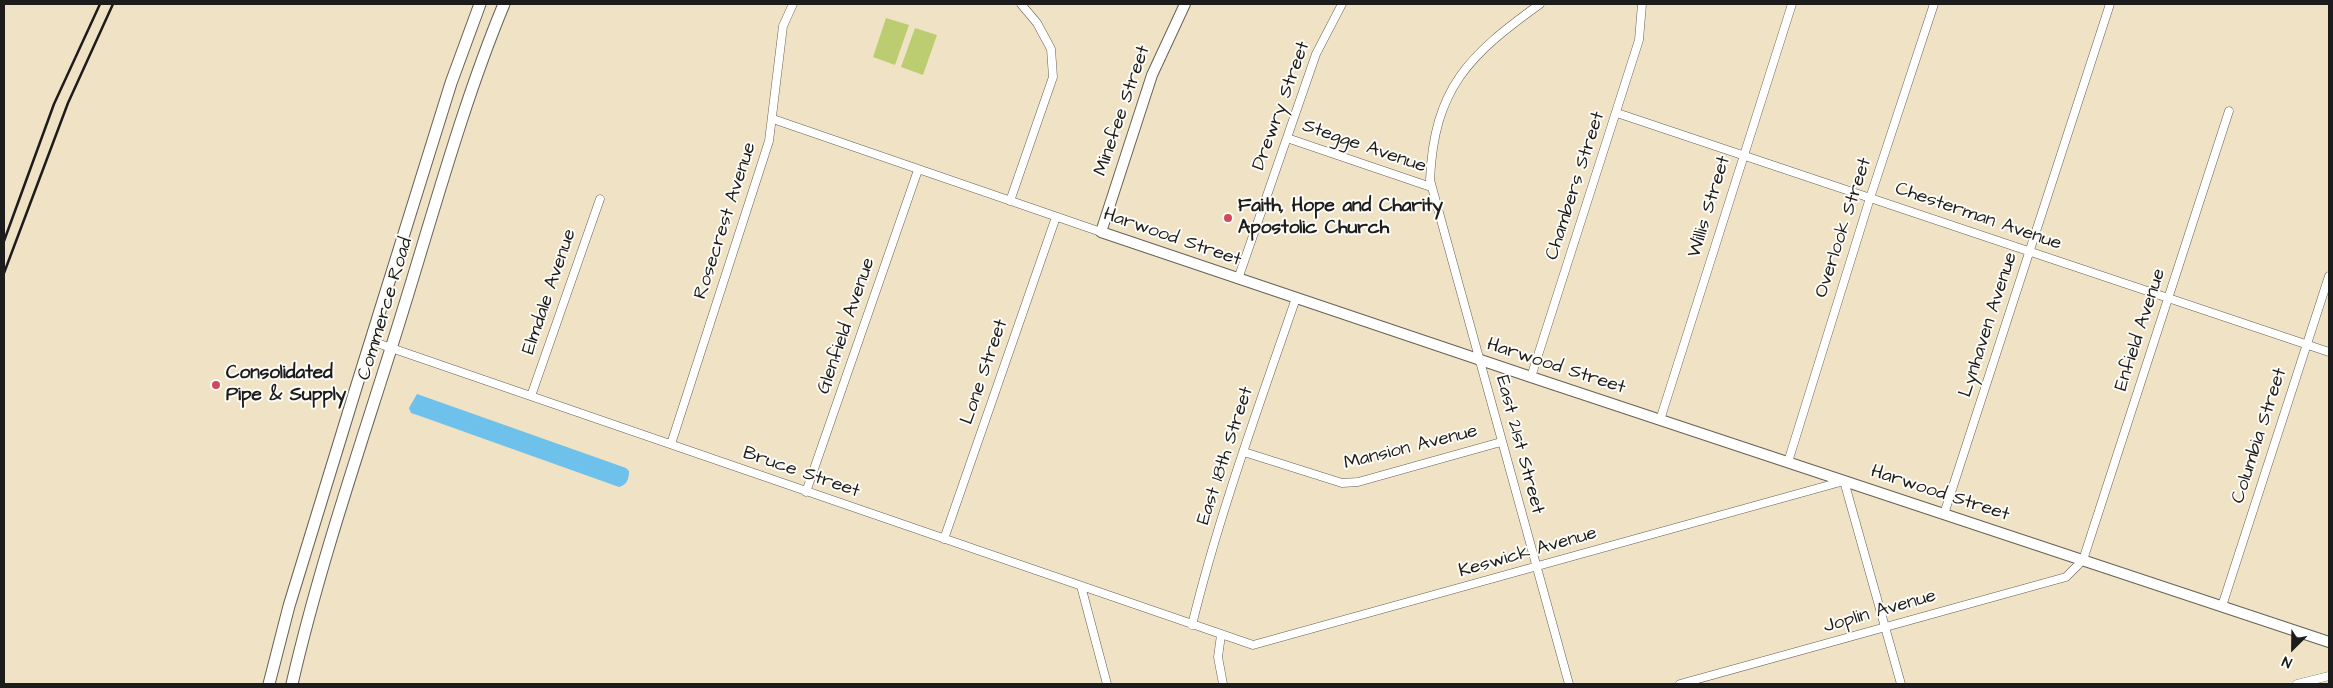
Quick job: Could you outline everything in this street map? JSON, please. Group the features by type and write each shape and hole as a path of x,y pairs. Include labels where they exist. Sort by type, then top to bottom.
{"main road":[{"name":"Commerce Road","path":"269,684 289,606 451,83 480,4"},
{"name":"Commerce Road","path":"292,684 315,593 474,84 504,4"}],"street":[{"name":"Rosecrest Avenue","path":"671,444 766,150 773,119 783,26 793,4"},
{"path":"1010,201 1053,77 1051,50 1037,23 1021,4"},
{"name":"Minefee Street","path":"1101,232 1152,75 1185,4"},
{"name":"Drewry Street","path":"1238,279 1316,54 1342,4"},
{"path":"1431,187 1437,126 1450,90 1483,48 1540,4"},
{"name":"Chambers Street","path":"1531,377 1617,114 1639,40 1642,4"},
{"name":"Willis Street","path":"1660,420 1742,156 1792,4"},
{"name":"Overlook Street","path":"1788,462 1870,198 1934,4"},
{"name":"Lynhaven Avenue","path":"1944,514 2110,4"},
{"name":"Enfield Avenue","path":"2083,560 2230,111"},
{"name":"Chesterman Avenue","path":"1617,114 2329,352"},
{"name":"Harwood Street","path":"773,119 1238,279 2329,642"},
{"name":"Stegge Avenue","path":"1287,138 1431,187"},
{"name":"Glenfield Avenue","path":"806,492 918,170"},
{"name":"East 21st Street","path":"1431,187 1569,684"},
{"name":"Elmdale Avenue","path":"531,396 600,199"},
{"name":"Lone Street","path":"944,539 1056,217"},
{"name":"Columbia Street","path":"2222,606 2329,276"},
{"name":"East 18th Street","path":"1192,625 1201,589 1244,452 1296,298"},
{"name":"Bruce Street","path":"371,341 1221,635"},
{"name":"Mansion Avenue","path":"1244,452 1342,484 1358,482 1501,442"},
{"path":"1844,481 1901,684"},
{"name":"Keswick Avenue","path":"1221,635 1248,645 1258,645 1844,481"},
{"name":"Joplin Avenue","path":"1680,684 2066,577 2083,560"},
{"path":"1081,586 1107,684"},
{"path":"1221,635 1218,657 1223,684"},
{"path":"2297,684 2329,676"}],"green space":[{"path":"886,18 909,25 895,65 873,57"},
{"path":"915,28 937,35 923,75 901,67"}],"water":[{"path":"417,394 626,468 629,471 628,479 624,485 619,487 411,413 409,408"}],"railway":[{"path":"4,241 54,104 100,4"},
{"path":"4,273 68,103 113,4"}],"place":[{"name":"Faith, Hope and Charity Apostolic Church","path":"1228,218"},
{"name":"Consolidated Pipe & Supply","path":"216,385"}]}
